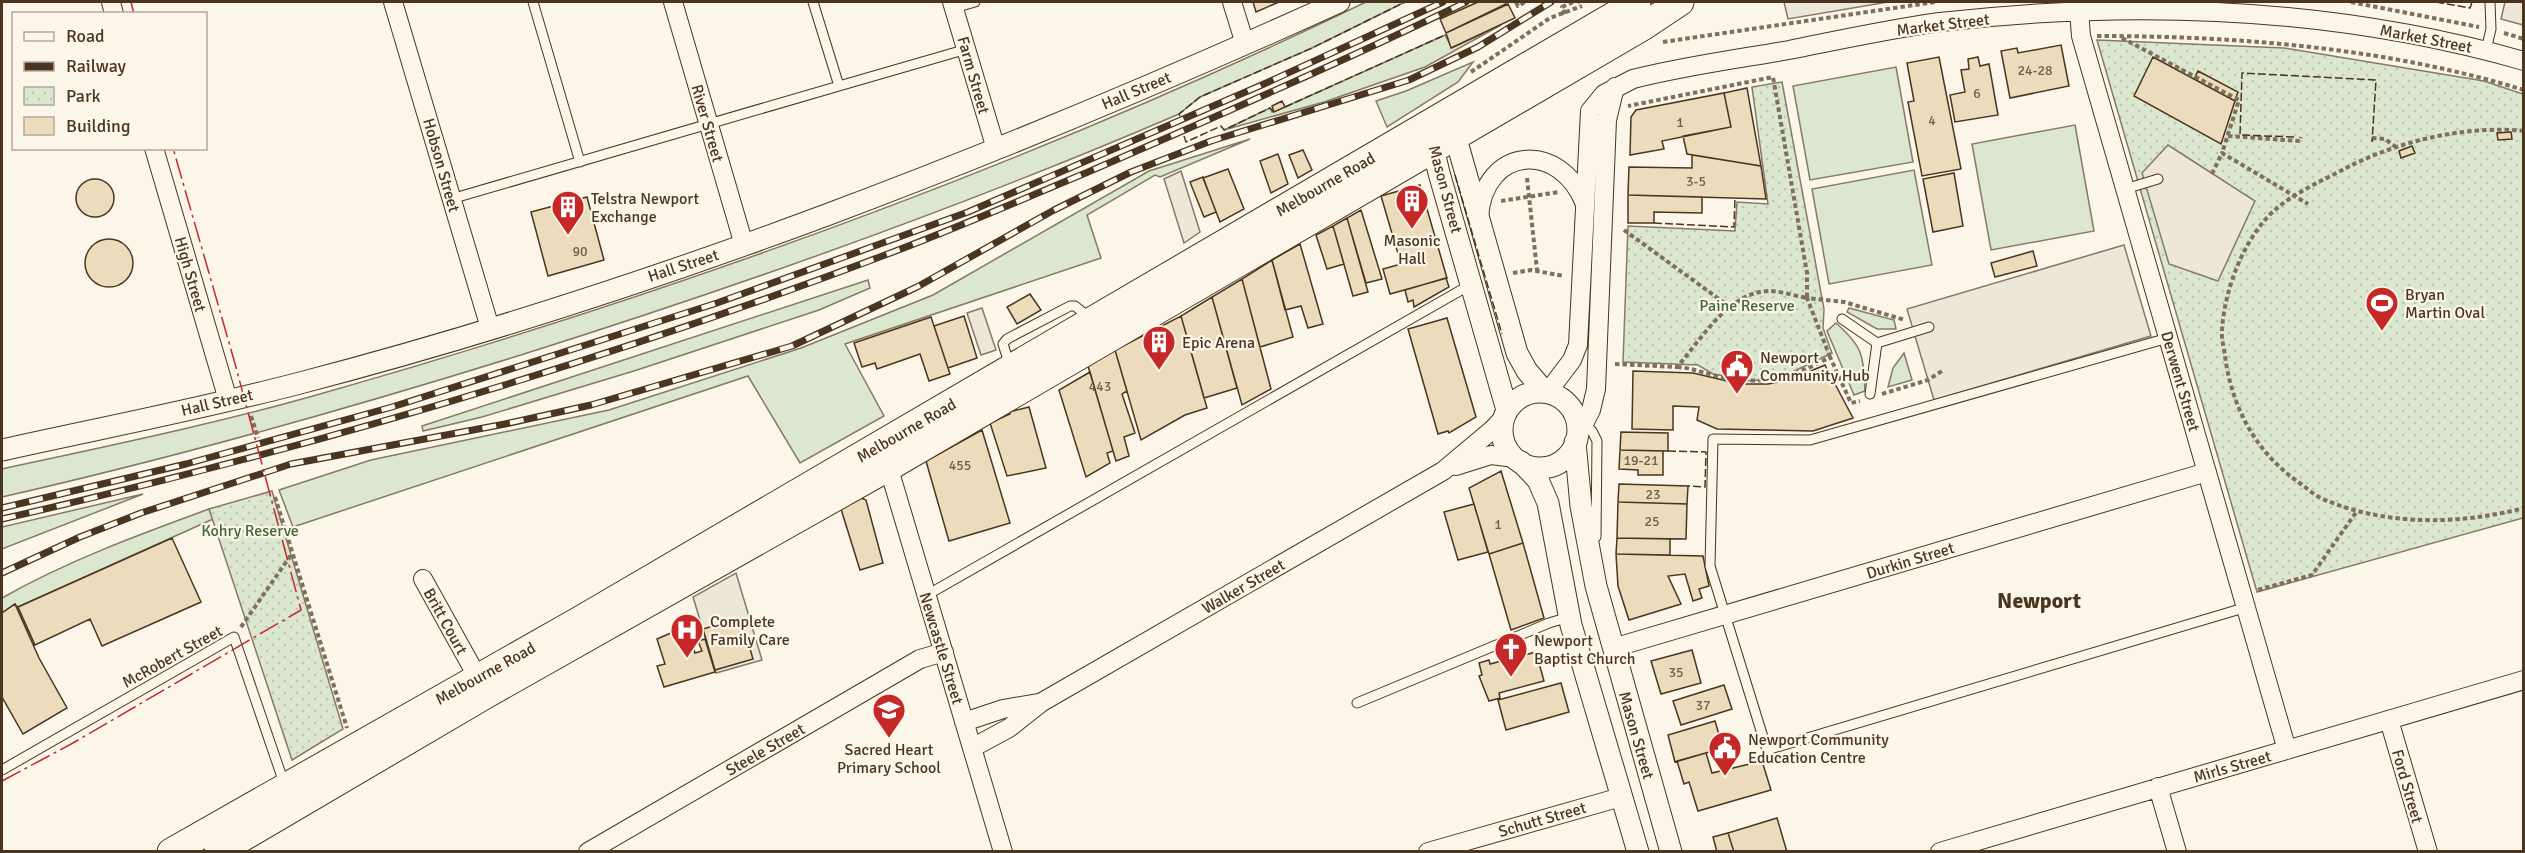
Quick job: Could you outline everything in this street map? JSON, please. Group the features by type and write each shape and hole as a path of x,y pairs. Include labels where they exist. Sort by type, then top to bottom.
{"main road":[{"name":"Melbourne Road","path":"171,852 289,797 1440,134 1637,2"},
{"name":"Melbourne Road","path":"1017,379 1092,320 1644,26 1680,2"},
{"name":"Melbourne Road","path":"218,852 371,736 482,686"}],"street":[{"name":"Hobson Street","path":"393,2 490,328"},
{"name":"River Street","path":"673,2 744,244"},
{"path":"1232,2 1245,44"},
{"name":"Hall Street","path":"2,450 299,384 490,328 744,244 996,149 1339,2"},
{"name":"Farm Street","path":"953,5 996,149"},
{"name":"Market Street","path":"1546,393 1570,364 1577,350 1589,115 1596,100 1615,87 1647,76 1940,22 2079,11 2196,9 2293,16 2356,24 2486,50 2523,61"},
{"name":"Derwent Street","path":"2079,11 2081,36 2287,750"},
{"path":"1577,428 1561,398 1546,393 1521,397 1506,413 1503,439 1518,460 1538,468 1550,466 1566,457 1577,428 1596,395 1607,120 1615,87"},
{"name":"Mason Street","path":"1440,134 1479,218 1517,353 1527,371 1546,393"},
{"name":"Mason Street","path":"1440,134 1472,283 1506,413"},
{"name":"High Street","path":"155,150 228,400"},
{"path":"1479,218 1484,192 1494,176 1511,163 1525,159 1545,161 1564,171 1577,187 1585,206"},
{"name":"Walker Street","path":"1443,471 1506,413"},
{"name":"Mason Street","path":"1577,428 1581,506 1596,586 1671,852"},
{"name":"Newcastle Street","path":"885,455 1003,852"},
{"name":"Walker Street","path":"972,748 1009,728 1042,702 1443,471 1491,455 1518,460"},
{"name":"Mason Street","path":"1518,460 1538,480 1548,503 1569,617 1638,852"},
{"name":"Durkin Street","path":"1613,648 2207,472"},
{"name":"Britt Court","path":"423,579 482,686"},
{"name":"Steele Street","path":"588,852 920,659 944,652"},
{"name":"Mirls Street","path":"1940,852 2523,680"},
{"name":"Walker Street","path":"964,722 1003,709 1042,702"},
{"name":"Ford Street","path":"2389,720 2428,852"},
{"path":"2158,787 2177,852"},
{"name":"Schutt Street","path":"1428,852 1621,796"}],"lane":[{"path":"533,2 580,162"},
{"path":"813,2 839,86"},
{"path":"953,5 975,2"},
{"path":"2486,50 2491,29 2490,2"},
{"path":"451,199 967,49"},
{"path":"2125,189 2158,179"},
{"path":"927,596 1472,283"},
{"path":"1842,318 1876,343"},
{"path":"1876,343 1929,327"},
{"path":"2168,338 1810,440 1713,439 1710,566 1767,750 2244,601"},
{"path":"1872,395 1876,343"},
{"path":"1357,703 1549,623 1569,617"},
{"name":"McRobert Street","path":"2,770 234,637 289,797"}],"path":[{"path":"1517,4 1525,2"},
{"path":"1570,22 1562,7 1573,2"},
{"path":"1484,60 1550,18 1591,2"},
{"path":"1655,46 1664,41 1935,2"},
{"path":"2351,2 2491,29 2523,39"},
{"path":"2081,36 2280,44 2360,54 2471,74 2523,90"},
{"path":"2118,36 2239,100 2222,153 2212,174"},
{"path":"1627,107 1773,77 1807,273 1807,298 1851,403 1862,400"},
{"path":"2523,131 2504,129 2448,135 2397,147 2366,158 2295,195 2265,219 2246,247 2231,281 2222,330 2227,368 2242,418 2259,447 2280,470 2321,499 2357,511 2408,519 2486,518 2523,508"},
{"path":"2228,136 2300,141 2301,137"},
{"path":"2372,138 2385,139 2397,147"},
{"path":"2222,153 2308,204"},
{"path":"1527,173 1537,270"},
{"path":"1497,195 1495,202 1562,191 1558,184"},
{"path":"1624,230 1730,307"},
{"path":"1511,274 1537,270 1565,277"},
{"path":"1677,367 1730,307 1750,295 1770,291 1844,302 1929,327"},
{"path":"1599,362 1697,369 1712,375 1751,382 1782,379 1830,357"},
{"path":"1872,395 1928,380 1942,371"},
{"path":"275,497 345,724 349,731 364,722 371,736"},
{"path":"2244,601 2312,575 2357,511"},
{"path":"234,637 292,554"}],"green space":[{"path":"1366,2 1405,2 1312,48 1200,97 1179,114 936,212 772,272 524,354 394,394 264,431 2,497 2,469 281,405 454,355 720,268 982,170 1112,117"},
{"path":"1501,25 1425,67 1324,102 1224,130 1270,108 1272,112 1285,107 1445,35 1452,48"},
{"name":"Bryan Martin Oval","path":"2097,40 2284,48 2484,81 2523,94 2523,518 2257,592"},
{"path":"1473,62 1458,82 1387,127 1376,101 1406,91"},
{"path":"1896,67 1913,162 1810,180 1793,86"},
{"name":"Paine Reserve","path":"1782,82 1824,309 1823,328 1832,353 1782,377 1751,381 1713,374 1698,365 1623,362 1628,226 1735,231 1737,202 1768,204 1752,87"},
{"path":"2075,125 2094,231 1991,250 1972,144"},
{"path":"1250,139 1160,177 1155,175 1087,215 1101,258 845,344 884,416 800,463 748,376 293,527 279,490 371,460 609,410 801,348 933,295 1149,171"},
{"path":"1914,170 1932,265 1829,284 1812,189"},
{"path":"868,280 870,288 819,310 637,370 482,417 423,431 422,426"},
{"path":"1849,308 1894,320 1896,329 1877,329 1847,312"},
{"path":"1836,323 1857,346 1862,360 1865,391 1854,395 1827,331"},
{"path":"1904,353 1912,380 1888,387 1893,368"},
{"name":"Kohry Reserve","path":"272,491 343,729 292,760 209,509"},
{"path":"143,494 2,549 2,527"},
{"path":"209,509 213,519 18,607 15,604 2,613 2,598 52,572 103,549"}],"shaded area":[{"path":"1784,2 1888,2 1788,19"},
{"path":"2505,2 2523,2 2523,25 2501,19"},
{"path":"2168,145 2255,201 2218,281 2169,264 2142,173"},
{"path":"1181,171 1200,232 1184,243 1164,179"},
{"path":"2124,245 2151,336 1934,400 1907,309"},
{"path":"982,308 996,350 981,355 967,313"},
{"path":"736,573 762,660 716,673 693,597"}],"building":[{"path":"1253,2 1279,2 1256,12"},
{"path":"1478,2 1505,2 1506,4 1446,33 1440,19"},
{"path":"1508,4 1515,18 1451,48 1446,33"},
{"path":"2061,45 2069,86 2010,98 2001,51 2017,48 2018,53"},
{"path":"1939,57 1961,169 1922,176 1908,102 1914,101 1907,63"},
{"path":"1978,57 1980,66 1989,64 1998,115 1955,122 1950,95 1965,92 1961,70 1969,69 1968,59"},
{"path":"2153,57 2235,101 2221,144 2134,96"},
{"path":"2198,71 2238,92 2235,101 2194,79"},
{"path":"1747,88 1761,166 1687,154 1683,136 1731,127 1724,93"},
{"path":"1724,93 1731,127 1662,141 1664,149 1630,155 1631,117 1636,110"},
{"path":"1282,101 1285,107 1274,112 1272,106"},
{"path":"2511,132 2512,139 2498,140 2497,133"},
{"path":"2412,146 2415,153 2401,158 2399,151"},
{"path":"1303,150 1312,170 1298,178 1289,155"},
{"path":"1278,154 1288,184 1271,193 1260,161"},
{"path":"1692,155 1761,166 1766,199 1628,195 1629,167 1692,168"},
{"path":"1228,169 1244,209 1220,222 1203,178"},
{"path":"1954,173 1963,226 1933,232 1923,179"},
{"path":"1203,177 1216,212 1204,217 1190,182"},
{"path":"95,179 108,185 114,198 108,211 95,217 82,211 76,198 82,185"},
{"name":"Masonic Hall","path":"1420,185 1447,278 1390,294 1383,269 1401,264 1381,196"},
{"path":"1628,195 1702,197 1702,213 1654,212 1654,223 1628,223"},
{"name":"Telstra Newport Exchange","path":"587,197 604,260 548,276 531,212"},
{"path":"1361,210 1382,279 1366,283 1347,218"},
{"path":"1347,218 1368,292 1353,296 1333,226"},
{"path":"1333,226 1344,264 1327,269 1316,235"},
{"path":"104,239 114,239 129,249 133,263 129,277 123,283 114,287 104,287 89,277 85,268 85,258 95,243"},
{"path":"1300,244 1323,324 1308,328 1301,306 1285,310 1272,260"},
{"path":"2033,251 2037,266 1995,277 1991,263"},
{"path":"1272,260 1293,337 1260,347 1242,279"},
{"path":"1446,278 1449,287 1414,307 1413,300 1408,302 1405,290"},
{"path":"1242,279 1271,389 1242,405 1212,297"},
{"path":"1030,294 1041,310 1017,324 1007,307"},
{"path":"1212,297 1237,388 1204,398 1181,316"},
{"path":"964,316 977,358 948,368 934,326"},
{"name":"Epic Arena","path":"1181,316 1207,408 1185,415 1141,440 1115,350"},
{"path":"931,317 950,374 929,381 920,354 877,369 875,363 862,367 854,343"},
{"path":"1447,318 1476,417 1449,433 1448,431 1438,434 1408,329"},
{"path":"1115,350 1127,391 1122,394 1135,433 1124,437 1129,456 1116,461 1088,366"},
{"name":"Newport Community Hub","path":"1825,365 1853,418 1813,431 1717,429 1697,420 1699,407 1673,406 1673,430 1632,429 1633,371 1693,373 1740,384 1768,384 1789,380"},
{"path":"1090,372 1113,451 1107,453 1110,463 1086,477 1059,390"},
{"path":"1029,407 1046,468 1007,476 990,423 1010,414 1009,412"},
{"path":"982,430 1010,523 949,541 926,461"},
{"path":"1621,432 1668,433 1668,451 1620,450"},
{"path":"1620,450 1663,451 1663,475 1638,475 1638,470 1619,469"},
{"path":"1501,471 1523,543 1489,554 1469,488"},
{"path":"1619,484 1688,486 1687,504 1618,502"},
{"path":"861,498 866,500 883,563 860,570 841,509"},
{"path":"1618,502 1687,504 1686,539 1617,538"},
{"path":"1474,504 1488,552 1458,560 1444,512"},
{"path":"172,538 201,602 102,646 90,619 35,645 18,607"},
{"path":"1617,538 1670,539 1670,555 1616,554"},
{"path":"1523,543 1544,618 1511,630 1489,554"},
{"path":"1616,554 1703,556 1709,586 1699,589 1702,598 1693,601 1685,574 1668,576 1681,604 1629,620 1618,586"},
{"path":"15,604 39,658 67,708 23,734 2,697 2,613"},
{"path":"741,618 753,659 715,670 703,629"},
{"name":"Complete Family Care","path":"687,626 695,653 702,651 698,641 705,639 715,672 664,687 657,666 665,664 657,639"},
{"path":"1692,650 1701,683 1661,694 1651,661"},
{"name":"Newport Baptist Church","path":"1536,652 1544,681 1499,693 1500,698 1489,701 1479,676 1482,675 1479,663 1489,660 1490,664"},
{"path":"1561,683 1569,712 1506,730 1498,700"},
{"path":"1724,685 1732,709 1681,725 1673,701"},
{"path":"1715,721 1723,748 1675,762 1668,735"},
{"name":"Newport Community Education Centre","path":"1706,753 1712,773 1762,761 1771,790 1698,811 1689,782 1684,784 1677,761"},
{"path":"1777,818 1787,852 1734,852 1728,833"},
{"path":"1728,833 1734,852 1717,852 1713,837"}],"railway":[{"path":"2,508 186,464 392,407 717,303 968,212 1264,84 1443,2"},
{"path":"2,519 228,464 452,401 563,367 784,292 967,223 1088,172 1325,68 1466,2"},
{"path":"2,573 80,537 141,513 291,464 505,424 591,405 792,346 917,287 1054,210 1131,172 1211,141 1409,80 1478,47 1551,2"}],"fence":[{"path":"1180,116 1179,114 1200,97 1312,48 1405,2"},
{"path":"2436,2 2470,8 2472,2"},
{"path":"1285,107 1445,35"},
{"path":"2294,137 2240,135 2242,73 2376,80 2372,142"},
{"path":"1184,136 1186,142 1221,126 1224,130 1270,108 1274,112"},
{"path":"1455,175 1502,334"},
{"path":"1654,223 1734,227 1735,198"},
{"path":"1668,451 1706,452 1705,487 1688,486"}],"power":[{"path":"131,2 134,12"},
{"path":"2,781 73,743 301,610 234,360 174,150"}],"place":[{"name":"Masonic Hall","path":"1412,230"},
{"name":"Telstra Newport Exchange","path":"568,236"},
{"name":"Bryan Martin Oval","path":"2382,332"},
{"name":"Epic Arena","path":"1159,371"},
{"name":"Newport Community Hub","path":"1737,395"},
{"name":"Complete Family Care","path":"687,659"},
{"name":"Newport Baptist Church","path":"1511,678"},
{"name":"Sacred Heart Primary School","path":"889,739"},
{"name":"Newport Community Education Centre","path":"1725,777"}],"district":[{"name":"Newport","path":"2039,600"}]}
